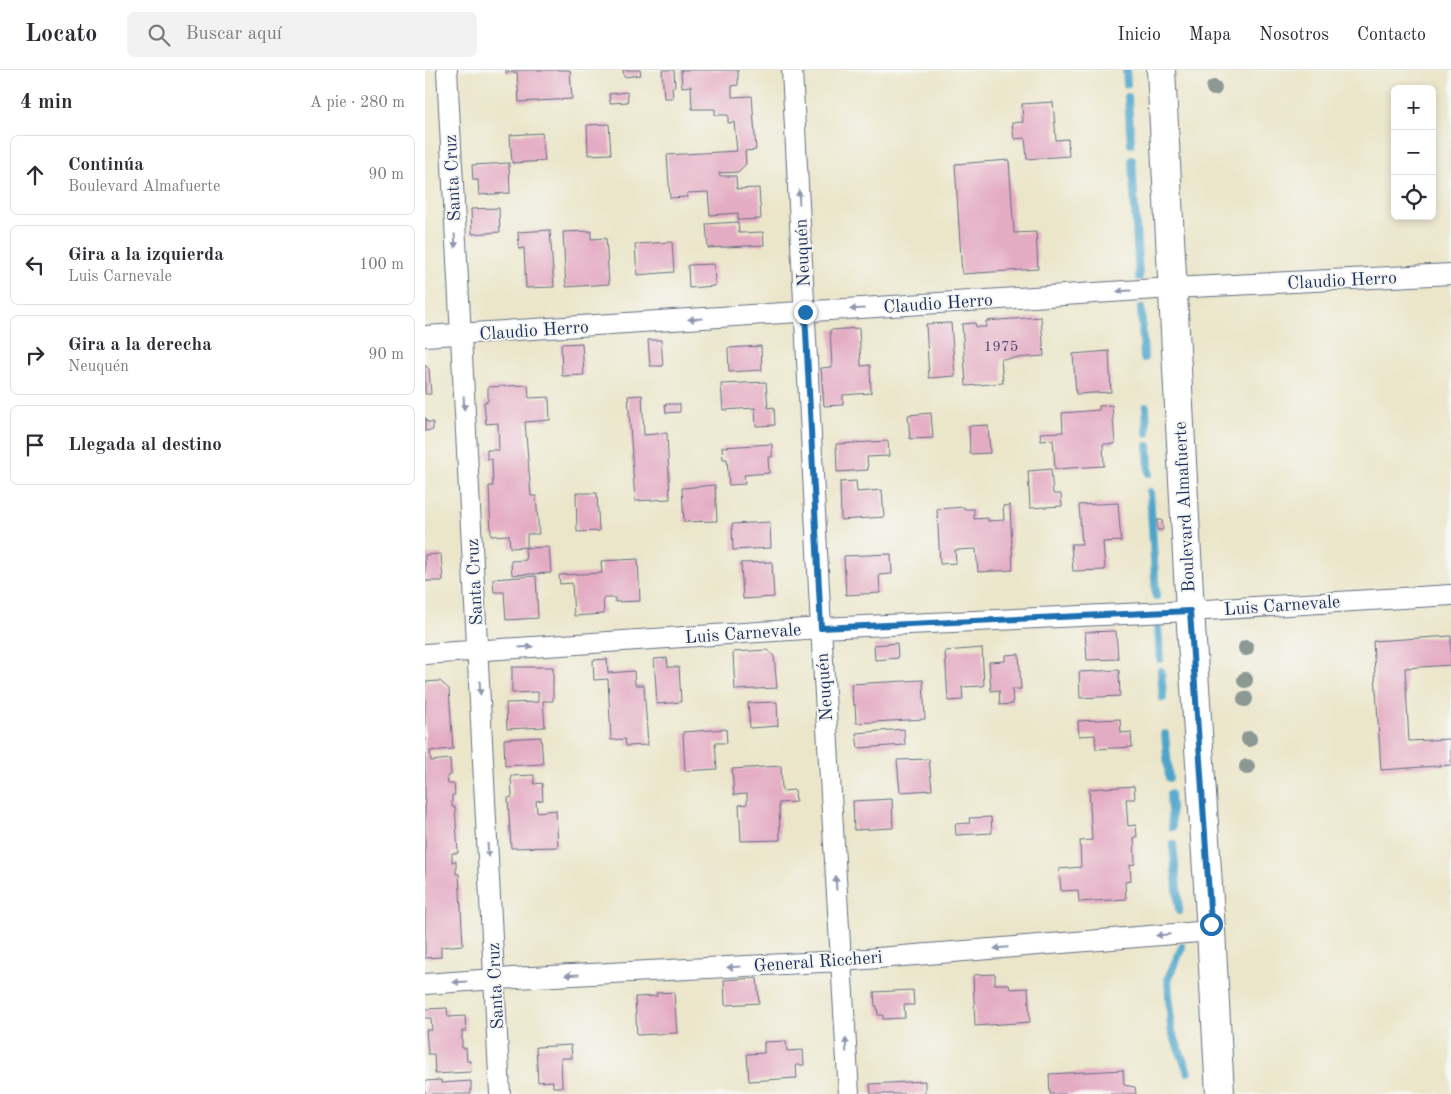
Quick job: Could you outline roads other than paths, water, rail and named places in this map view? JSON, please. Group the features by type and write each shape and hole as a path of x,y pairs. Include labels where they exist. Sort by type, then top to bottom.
{"main road":[{"name":"Boulevard Almafuerte","path":"1161,70 1190,611 1220,1094"}],"street":[{"name":"Santa Cruz","path":"447,70 500,1094"},
{"name":"Neuquén","path":"792,70 821,628 849,1094"},
{"name":"Claudio Herro","path":"425,336 1172,288 1451,274"},
{"name":"Luis Carnevale","path":"425,654 821,628 1190,611 1451,595"},
{"name":"General Riccheri","path":"425,984 841,961 1211,931"}],"waterway":[{"path":"1126,70 1127,84"},
{"path":"1128,97 1131,144"},
{"path":"1132,160 1139,277"},
{"path":"1141,308 1144,358"},
{"path":"1146,407 1147,433"},
{"path":"1148,446 1149,473"},
{"path":"1150,492 1156,596"},
{"path":"1158,627 1160,659"},
{"path":"1161,671 1163,698"},
{"path":"1165,734 1169,778"},
{"path":"1170,794 1172,827"},
{"path":"1173,844 1179,911"},
{"path":"1182,947 1168,978 1171,1029 1188,1072"}]}
